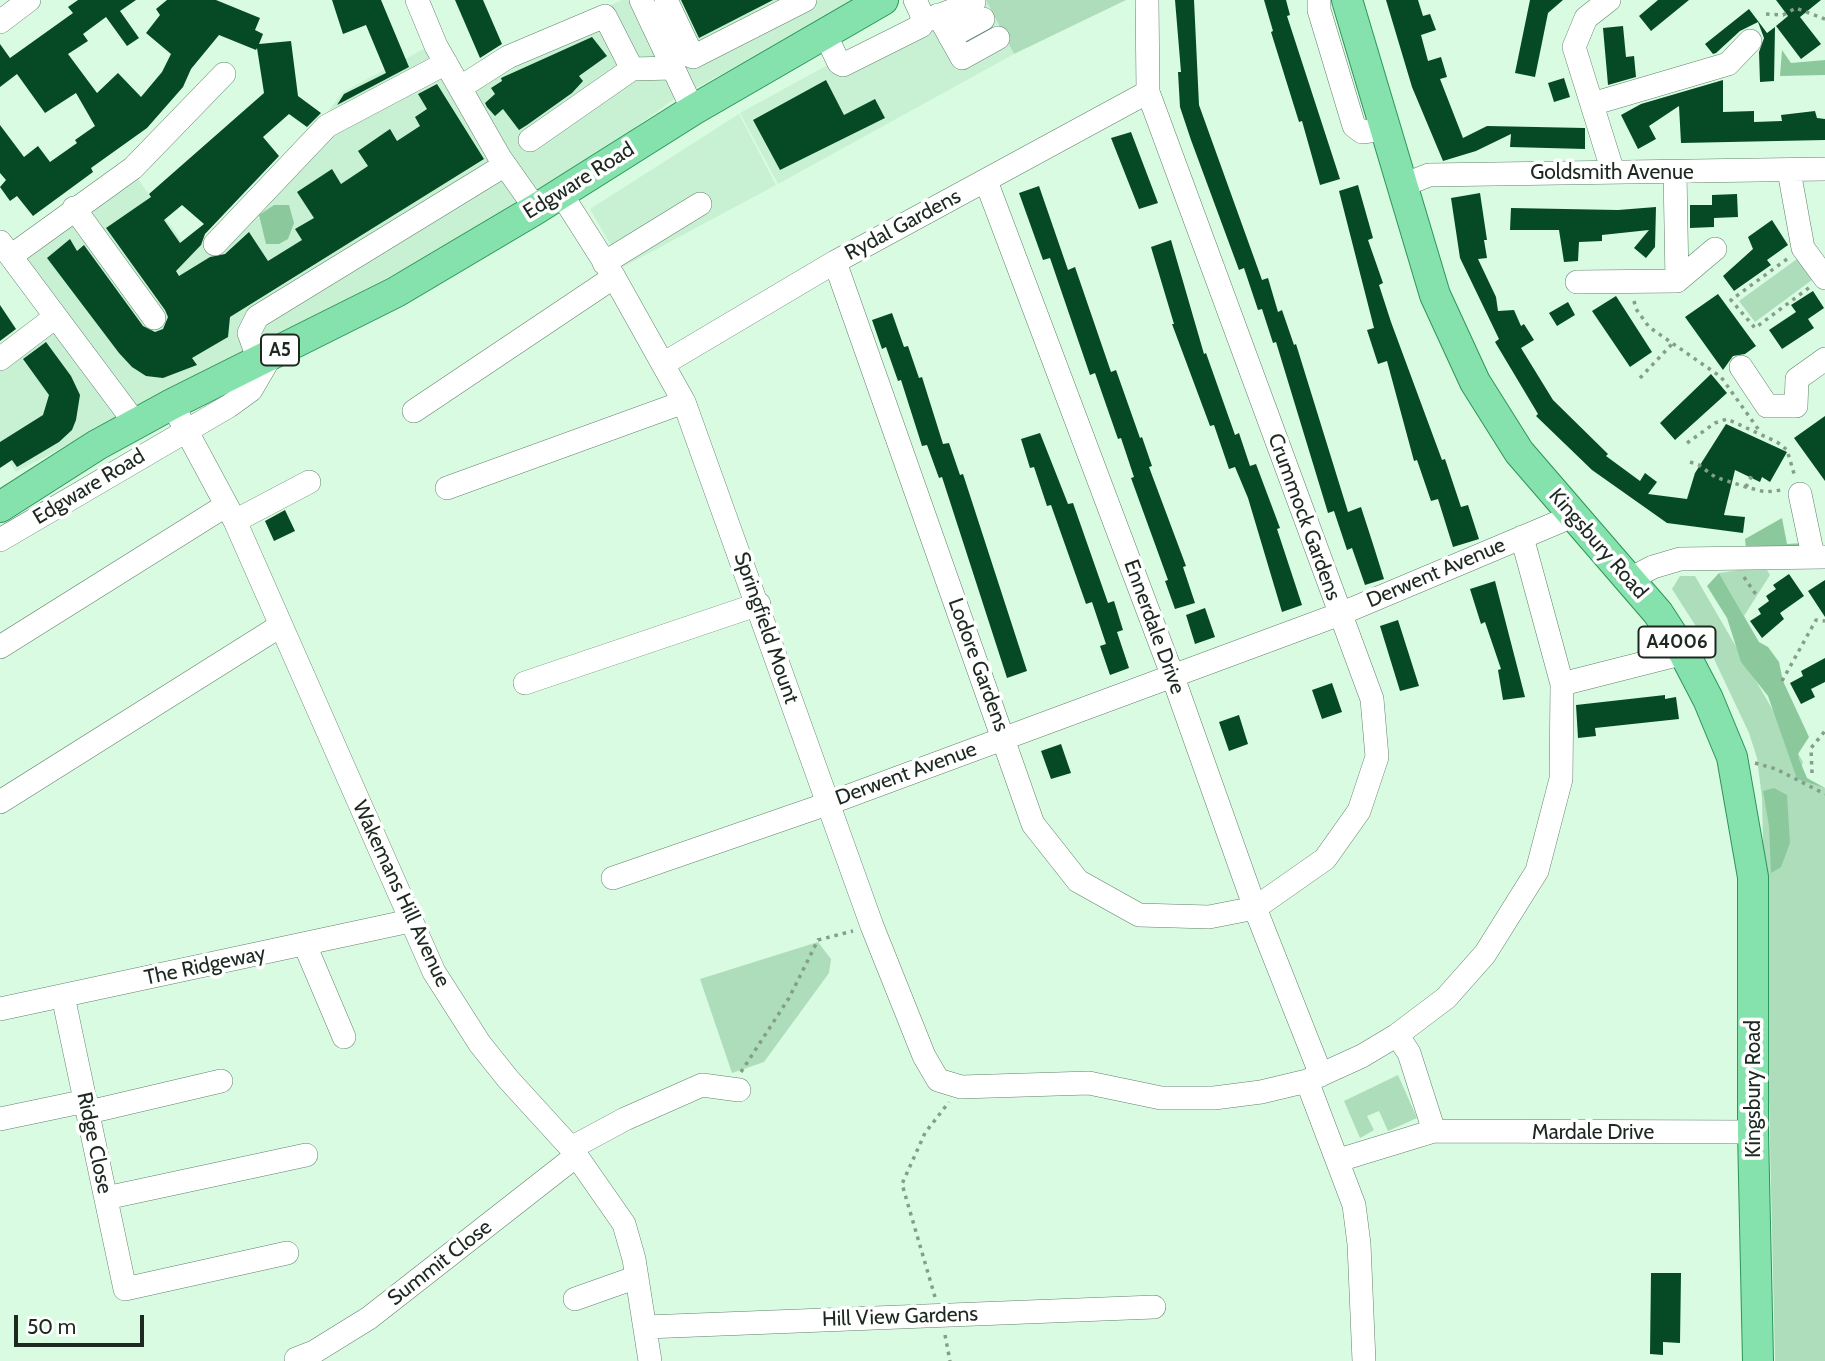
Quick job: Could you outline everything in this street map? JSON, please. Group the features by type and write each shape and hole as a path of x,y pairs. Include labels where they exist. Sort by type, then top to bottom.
{"main road":[{"name":"Edgware Road","path":"0,507 135,424 396,292 693,110 883,0"},
{"name":"Kingsbury Road","path":"1346,0 1435,295 1475,382 1519,452 1630,579 1684,653 1732,757 1753,877 1753,1132 1758,1361"}],"street":[{"path":"0,22 29,0"},
{"name":"Springfield Mount","path":"417,0 436,46 505,165 548,200 609,270 684,402 759,604 827,804 924,1056 938,1080 961,1087"},
{"path":"666,0 693,57 805,0"},
{"name":"Crummock Gardens","path":"1147,0 1148,92 1372,699 1377,757 1359,811 1325,859 1255,908"},
{"path":"1320,0 1319,10 1354,126 1362,132 1385,129"},
{"path":"1609,0 1586,18 1574,47 1612,172"},
{"path":"645,1 693,110"},
{"path":"925,12 978,11 950,37"},
{"path":"825,34 839,63 844,65 921,26 925,12"},
{"path":"925,12 950,37 962,58 998,38"},
{"path":"461,87 508,58 605,16 632,69"},
{"path":"1592,104 1728,64 1750,41"},
{"path":"215,244 327,126 446,63"},
{"path":"530,140 632,69 674,68"},
{"path":"135,424 54,318 6,249 133,168 223,74"},
{"name":"Rydal Gardens","path":"663,363 835,262 1148,92"},
{"path":"266,358 250,332 257,317 505,165"},
{"name":"Goldsmith Avenue","path":"1401,186 1429,175 1825,169"},
{"path":"1789,171 1803,248 1825,278"},
{"path":"1675,172 1677,281"},
{"name":"Ennerdale Drive","path":"986,181 1173,677 1314,1078 1354,1205 1359,1244 1364,1361"},
{"path":"414,411 700,204"},
{"path":"74,208 154,318"},
{"path":"1577,282 1677,281 1715,249"},
{"name":"Lodore Gardens","path":"835,262 1033,824 1078,881 1139,915 1209,917 1255,908"},
{"path":"0,359 54,318"},
{"name":"Edgware Road","path":"0,541 251,390 266,358"},
{"path":"1741,367 1767,406 1796,406 1797,379 1825,359"},
{"path":"447,488 684,402"},
{"name":"Wakemans Hill Avenue","path":"172,404 230,513 434,972 480,1044 574,1152 624,1224 637,1277 650,1361"},
{"path":"0,647 230,513 309,482"},
{"path":"1630,579 1653,567 1680,559 1819,557 1798,490"},
{"name":"Derwent Avenue","path":"612,878 827,804 1173,677 1340,614 1573,516"},
{"path":"961,1087 1089,1083 1161,1098 1214,1098 1261,1092 1314,1078 1362,1056 1397,1035 1446,998 1485,954 1537,871 1560,779 1562,684 1522,537"},
{"path":"525,683 759,604"},
{"path":"0,802 280,626"},
{"path":"1562,684 1684,653"},
{"name":"The Ridgeway","path":"0,1009 410,921"},
{"path":"305,945 344,1037"},
{"name":"Ridge Close","path":"63,996 125,1289 287,1253"},
{"path":"1397,1035 1409,1053 1433,1131"},
{"path":"0,1119 221,1082"},
{"name":"Summit Close","path":"296,1359 331,1342 369,1318 574,1152 625,1119 702,1085 735,1089"},
{"name":"Mardale Drive","path":"1339,1160 1433,1131 1753,1132"},
{"path":"106,1198 306,1155"},
{"path":"575,1299 637,1277"},
{"name":"Hill View Gardens","path":"646,1328 1154,1307"}],"path":[{"path":"1766,14 1783,15 1797,8 1825,19"},
{"path":"1803,248 1731,300 1755,328 1825,278"},
{"path":"1630,282 1636,309 1649,327 1721,377 1761,433"},
{"path":"1640,378 1673,343"},
{"path":"1687,443 1714,423 1727,419 1761,433 1787,450 1798,490 1765,492 1715,477 1690,462"},
{"path":"1746,487 1752,475"},
{"path":"1783,681 1816,620 1825,621"},
{"path":"1812,773 1811,748 1825,732"},
{"path":"1732,757 1776,769 1825,794"},
{"path":"735,1089 789,998 818,940 872,926"},
{"path":"950,1361 941,1316 902,1184 925,1133 961,1087"}],"shaded area":[{"path":"622,0 862,0 673,100 556,184 419,261 16,472 0,445 0,358 54,317 11,256 131,169 190,253 305,141 343,92 435,43 455,76"},
{"path":"946,0 986,0 1014,54 778,184 740,113"},
{"path":"986,0 1126,0 1014,54"},
{"path":"1782,50 1791,63 1825,60 1825,75 1780,76"},
{"path":"739,114 776,185 623,267 590,209"},
{"path":"274,205 289,205 294,223 288,239 279,244 266,244 259,215"},
{"path":"1797,259 1812,280 1755,322 1739,301"},
{"path":"1782,518 1787,544 1804,543 1805,551 1746,549 1745,539"},
{"path":"1767,570 1770,575 1744,616 1719,573"},
{"path":"1719,573 1759,642 1768,647 1779,662 1783,681 1809,737 1798,754 1799,759 1807,778 1825,788 1797,779 1768,696 1741,662 1727,618 1707,586"},
{"path":"1680,576 1695,576 1803,762 1799,775 1825,788 1825,1361 1775,1361 1762,798 1757,758 1749,733 1706,642 1672,589"},
{"path":"1774,788 1787,795 1790,843 1781,867 1771,873 1769,826 1763,791"},
{"path":"818,942 831,959 829,973 764,1062 732,1073 700,979"},
{"path":"1398,1075 1417,1118 1388,1131 1379,1111 1367,1116 1374,1130 1360,1138 1344,1101"}],"building":[{"path":"78,0 136,0 120,11 139,38 127,46 106,17 83,34 88,41 68,54 97,93 118,73 141,97 162,72 171,54 146,33 160,15 156,9 167,0 216,0 260,18 255,30 263,34 259,44 291,41 298,96 321,113 307,127 289,114 263,137 279,156 205,234 201,245 176,271 179,276 210,257 225,254 249,232 268,261 302,240 295,229 314,218 297,192 332,169 341,184 368,166 358,151 390,129 397,141 420,126 415,117 427,109 418,94 437,84 484,159 230,317 228,337 192,358 197,365 163,378 146,376 132,367 119,353 47,258 70,239 77,251 84,245 143,326 155,332 163,329 168,317 165,310 106,228 151,197 149,194 264,93 257,48 256,50 219,35 191,69 183,87 147,128 91,168 93,172 33,216 17,196 10,201 0,187 6,180 0,173 0,125 24,157 38,146 50,162 95,126 76,93 45,113 17,74 0,87 0,44 10,58 73,13 68,7","holes":["182,205 204,224 180,243 164,220"]},
{"path":"332,0 381,0 409,67 337,105 344,94 386,73 366,25 343,34"},
{"path":"455,0 483,0 502,44 480,58"},
{"path":"681,0 773,0 699,38"},
{"path":"1175,0 1194,0 1199,105 1262,280 1268,278 1278,312 1282,310 1294,345 1296,344 1348,512 1361,507 1384,579 1365,585 1352,548 1347,550 1334,511 1328,513 1276,342 1273,343 1262,309 1258,310 1244,268 1239,270 1191,140 1180,107 1178,72 1181,72"},
{"path":"1264,0 1286,0 1290,15 1287,16 1340,179 1320,185 1302,121 1299,122 1271,32 1273,31"},
{"path":"1386,0 1418,0 1423,16 1430,14 1436,30 1421,35 1428,61 1441,57 1447,77 1440,79 1463,138 1487,126 1585,128 1585,149 1510,147 1511,134 1476,151 1443,161 1412,87"},
{"path":"1530,0 1563,0 1548,13 1535,77 1515,73"},
{"path":"1658,0 1689,0 1651,31 1639,16"},
{"path":"1776,0 1821,0 1800,17 1821,44 1801,59 1776,26 1788,16"},
{"path":"1749,9 1767,33 1775,27 1774,81 1760,82 1759,52 1764,38 1758,22 1740,31 1716,53 1713,54 1705,44"},
{"path":"1623,26 1626,57 1634,56 1636,77 1608,85 1603,28"},
{"path":"592,37 607,56 579,76 583,81 572,93 527,125 519,130 503,109 495,116 487,107 485,103 495,94 491,88 502,81 501,78"},
{"path":"1564,78 1570,97 1554,102 1548,83"},
{"path":"826,80 844,115 875,99 885,118 780,170 753,120"},
{"path":"1723,80 1723,112 1754,111 1754,122 1782,121 1781,115 1815,111 1817,118 1825,119 1825,140 1681,143 1679,106 1649,126 1656,139 1638,149 1621,115 1641,104"},
{"path":"1131,132 1158,203 1139,209 1111,138"},
{"path":"1358,185 1373,238 1368,240 1383,283 1379,285 1391,322 1461,507 1468,505 1479,539 1453,547 1438,499 1431,501 1417,460 1414,461 1387,361 1378,364 1367,330 1374,328 1339,191"},
{"path":"1039,186 1068,270 1075,267 1111,372 1116,370 1140,438 1142,437 1152,466 1149,467 1186,566 1183,567 1195,603 1175,609 1165,581 1168,580 1131,478 1134,477 1121,438 1118,439 1095,373 1090,375 1050,258 1043,260 1019,193"},
{"path":"1480,193 1487,258 1478,259 1496,297 1498,311 1514,310 1521,326 1524,324 1534,340 1521,348 1553,400 1608,454 1606,456 1640,481 1645,473 1657,482 1648,494 1687,499 1695,473 1726,424 1787,452 1770,482 1762,477 1760,482 1735,470 1724,515 1745,517 1743,533 1667,523 1592,470 1536,416 1538,414 1495,342 1499,339 1460,258 1451,198"},
{"path":"1737,194 1738,217 1714,218 1714,227 1690,228 1690,205 1712,205 1712,195"},
{"path":"1656,207 1655,247 1646,258 1634,248 1649,230 1602,235 1602,241 1579,242 1578,261 1564,262 1559,230 1510,230 1511,208 1618,210"},
{"path":"1772,220 1788,245 1767,260 1771,265 1734,291 1723,276 1753,249 1748,237"},
{"path":"1171,240 1204,354 1206,353 1235,435 1239,433 1250,466 1256,464 1280,528 1277,529 1302,605 1282,612 1248,498 1235,467 1229,469 1214,425 1210,426 1172,324 1151,247"},
{"path":"1813,291 1824,308 1808,319 1814,328 1782,349 1769,330 1796,312 1791,305"},
{"path":"1718,294 1756,346 1745,354 1733,356 1723,370 1685,317"},
{"path":"1616,296 1652,352 1630,367 1592,311"},
{"path":"1568,302 1575,315 1557,326 1549,313"},
{"path":"0,305 16,329 0,341"},
{"path":"892,313 904,347 908,346 919,378 922,377 943,444 949,443 960,475 963,474 1027,671 1007,678 942,477 939,478 927,445 922,446 901,380 898,381 886,347 882,349 872,320"},
{"path":"46,342 71,376 80,395 76,420 72,430 59,442 17,467 12,460 0,468 0,442 43,415 49,395 23,359"},
{"path":"1711,374 1727,393 1675,440 1660,423"},
{"path":"1825,416 1825,481 1794,438"},
{"path":"1040,433 1068,504 1073,503 1108,603 1114,601 1123,630 1117,632 1129,668 1110,675 1100,646 1106,644 1092,602 1086,604 1051,505 1047,506 1034,467 1030,468 1021,439"},
{"path":"285,510 295,531 274,541 265,521"},
{"path":"1789,574 1804,596 1780,613 1784,619 1762,638 1750,621 1761,614 1758,609 1769,601 1766,596 1776,589 1773,585"},
{"path":"1825,580 1825,617 1808,591"},
{"path":"1495,581 1525,697 1503,700 1498,670 1501,669 1485,622 1481,624 1470,589"},
{"path":"1205,608 1215,637 1195,644 1186,615"},
{"path":"1398,620 1419,686 1400,691 1380,626"},
{"path":"1825,658 1825,682 1811,689 1815,697 1801,704 1790,683 1803,676 1801,671"},
{"path":"1332,683 1342,712 1322,719 1312,690"},
{"path":"1665,695 1665,699 1676,697 1679,719 1595,728 1596,736 1578,738 1576,705"},
{"path":"1239,715 1248,744 1229,751 1219,722"},
{"path":"1061,744 1071,773 1051,779 1041,751"},
{"path":"1651,1273 1681,1273 1680,1343 1663,1342 1663,1355 1650,1354"}]}
